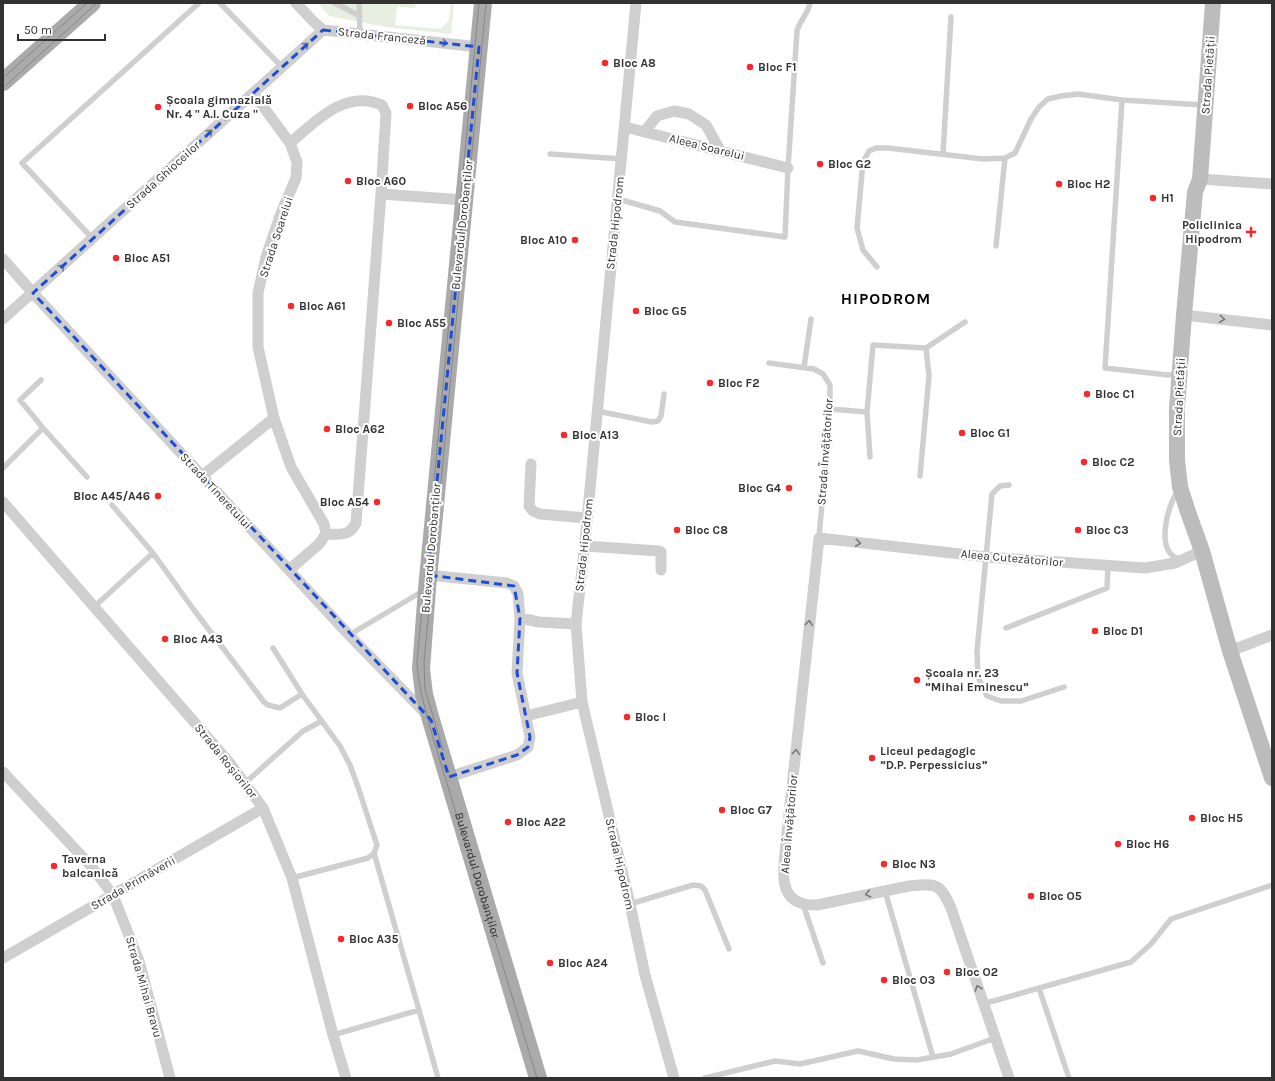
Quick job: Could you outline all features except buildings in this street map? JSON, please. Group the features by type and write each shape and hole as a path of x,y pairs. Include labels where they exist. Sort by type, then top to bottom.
{"main road":[{"path":"3,82 92,3"},
{"name":"Bulevardul Dorobanților","path":"483,3 421,654 421,669 424,694 431,720 538,1078"}],"street":[{"name":"Strada Franceză","path":"296,3 323,30 479,47"},
{"name":"Strada Hipodrom","path":"636,3 576,624 582,702 630,904 645,975 674,1078"},
{"name":"Strada Pietății","path":"1213,3 1200,179 1194,192 1184,315 1176,430 1177,460 1180,487 1202,551 1230,651 1272,778"},
{"name":"Strada Ghioceilor","path":"3,319 323,30"},
{"name":"Strada Soarelui","path":"253,93 290,143 297,162 296,178 281,213 266,257 258,293 258,346 274,418 291,467 324,524 326,534"},
{"path":"289,570 319,544 326,534 343,534 352,529 356,523 386,113 382,106 373,102 355,101 338,106 290,143"},
{"path":"645,131 657,116 674,111 689,114 706,125 720,150"},
{"name":"Aleea Soarelui","path":"625,127 788,168"},
{"path":"1200,179 1272,184"},
{"path":"381,194 464,200"},
{"name":"Strada Tineretului","path":"3,259 349,635 431,720"},
{"path":"1184,315 1272,325"},
{"path":"202,476 274,418"},
{"path":"531,464 529,506 532,511 540,514 587,518"},
{"name":"Strada Roșiorilor","path":"3,502 230,762 263,808 292,878 333,1035 346,1078"},
{"name":"Aleea Cutezătorilor","path":"819,538 987,557 1145,568 1175,563 1202,551"},
{"name":"Aleea Învățătorilor","path":"803,904 793,900 787,893 784,876 819,538"},
{"path":"584,546 659,551 661,552 661,570"},
{"path":"428,582 507,583 514,586 518,594 520,618 516,673 530,737 528,747 517,755 449,777"},
{"path":"520,618 539,622 576,624"},
{"path":"1230,651 1272,635"},
{"path":"526,716 582,702"},
{"name":"Strada Mihai Bravu","path":"3,772 91,866 113,895 139,962 170,1078"},
{"name":"Strada Primăverii","path":"3,958 263,808"},
{"path":"803,904 817,905 925,884 934,885 942,889 951,908 1009,1078"}],"lane":[{"path":"93,239 22,163 199,3"},
{"path":"220,3 282,67"},
{"path":"335,3 360,16"},
{"path":"359,3 360,34"},
{"path":"618,199 660,211 675,222 785,237 797,31 799,24 809,10 810,3"},
{"path":"943,154 951,17"},
{"path":"877,266 863,250 857,228 863,162 869,151 876,148 888,148 983,159 1005,158 1015,153 1031,119 1039,106 1048,99 1061,96 1078,94 1122,100 1206,105"},
{"path":"1122,100 1105,368 1168,375 1180,374"},
{"path":"550,154 622,159"},
{"path":"996,246 1005,158"},
{"path":"804,367 811,319"},
{"path":"870,457 867,412 873,345 926,348 965,322"},
{"path":"920,476 929,376 926,348"},
{"name":"Strada Învățătorilor","path":"769,363 814,369 823,374 830,385 830,409 819,538"},
{"path":"41,380 20,400 87,477"},
{"path":"597,411 652,422 658,421 661,416 664,394"},
{"path":"830,409 867,412"},
{"path":"3,468 43,428"},
{"path":"1009,485 1000,486 992,494 977,651 978,677 987,696 1002,701 1021,701 1064,687"},
{"path":"1180,487 1169,505 1166,532 1168,550 1178,559 1182,559"},
{"path":"112,505 153,553 264,702 268,705 280,708 302,694"},
{"path":"94,607 153,553"},
{"path":"1006,628 1107,588 1108,566"},
{"path":"349,635 428,582"},
{"path":"273,648 302,694 340,746 350,765 376,840 374,853 438,1078"},
{"path":"245,784 303,731 322,721"},
{"path":"292,878 368,858 374,853"},
{"path":"630,904 693,885 701,886 705,890 729,949"},
{"path":"984,1004 1131,962 1151,944 1172,919 1272,885"},
{"path":"885,891 933,1057"},
{"path":"803,904 823,963"},
{"path":"1039,988 1069,1078"},
{"path":"333,1035 419,1010"},
{"path":"705,1078 775,1061 800,1064 858,1051 894,1059 917,1060 951,1054 995,1038"}],"highlighted area":[{"path":"323,30 479,47 428,575 514,586 520,618 517,673 530,737 528,747 517,755 449,777 431,720 33,293"}],"green space":[{"path":"318,3 416,3 415,8 397,7 395,25 440,29 449,21 451,3 454,3 451,34 386,27 329,16"}],"tram line":[{"path":"3,78 87,3"},
{"path":"3,88 97,3"},
{"path":"479,3 417,662 420,688 431,731 537,1078"},
{"path":"443,750 425,689 424,662 486,3"}],"place":[{"name":"Bloc A8","path":"605,63"},
{"name":"Bloc F1","path":"750,67"},
{"name":"Bloc A56","path":"410,106"},
{"name":"Școala gimnazială Nr. 4 \" A.I. Cuza \"","path":"158,107"},
{"name":"Bloc G2","path":"820,164"},
{"name":"Bloc A60","path":"348,181"},
{"name":"Bloc H2","path":"1059,184"},
{"name":"H1","path":"1153,198"},
{"name":"Policlinica Hipodrom","path":"1251,232"},
{"name":"Bloc A10","path":"575,240"},
{"name":"Bloc A51","path":"116,258"},
{"name":"Bloc A61","path":"291,306"},
{"name":"Bloc G5","path":"636,311"},
{"name":"Bloc A55","path":"389,323"},
{"name":"Bloc F2","path":"710,383"},
{"name":"Bloc C1","path":"1087,394"},
{"name":"Bloc A62","path":"327,429"},
{"name":"Bloc G1","path":"962,433"},
{"name":"Bloc A13","path":"564,435"},
{"name":"Bloc C2","path":"1084,462"},
{"name":"Bloc G4","path":"789,488"},
{"name":"Bloc A45/A46","path":"158,496"},
{"name":"Bloc A54","path":"377,502"},
{"name":"Bloc C8","path":"677,530"},
{"name":"Bloc C3","path":"1078,530"},
{"name":"Bloc D1","path":"1095,631"},
{"name":"Bloc A43","path":"165,639"},
{"name":"Școala nr. 23 ”Mihai Eminescu”","path":"917,680"},
{"name":"Bloc I","path":"627,717"},
{"name":"Liceul pedagogic ”D.P. Perpessicius”","path":"872,758"},
{"name":"Bloc G7","path":"722,810"},
{"name":"Bloc H5","path":"1192,818"},
{"name":"Bloc A22","path":"508,822"},
{"name":"Bloc H6","path":"1118,844"},
{"name":"Bloc N3","path":"884,864"},
{"name":"Taverna balcanică","path":"54,866"},
{"name":"Bloc O5","path":"1031,896"},
{"name":"Bloc A35","path":"341,939"},
{"name":"Bloc A24","path":"550,963"},
{"name":"Bloc O2","path":"947,972"},
{"name":"Bloc O3","path":"884,980"}],"district":[{"name":"HIPODROM","path":"886,298"}]}
